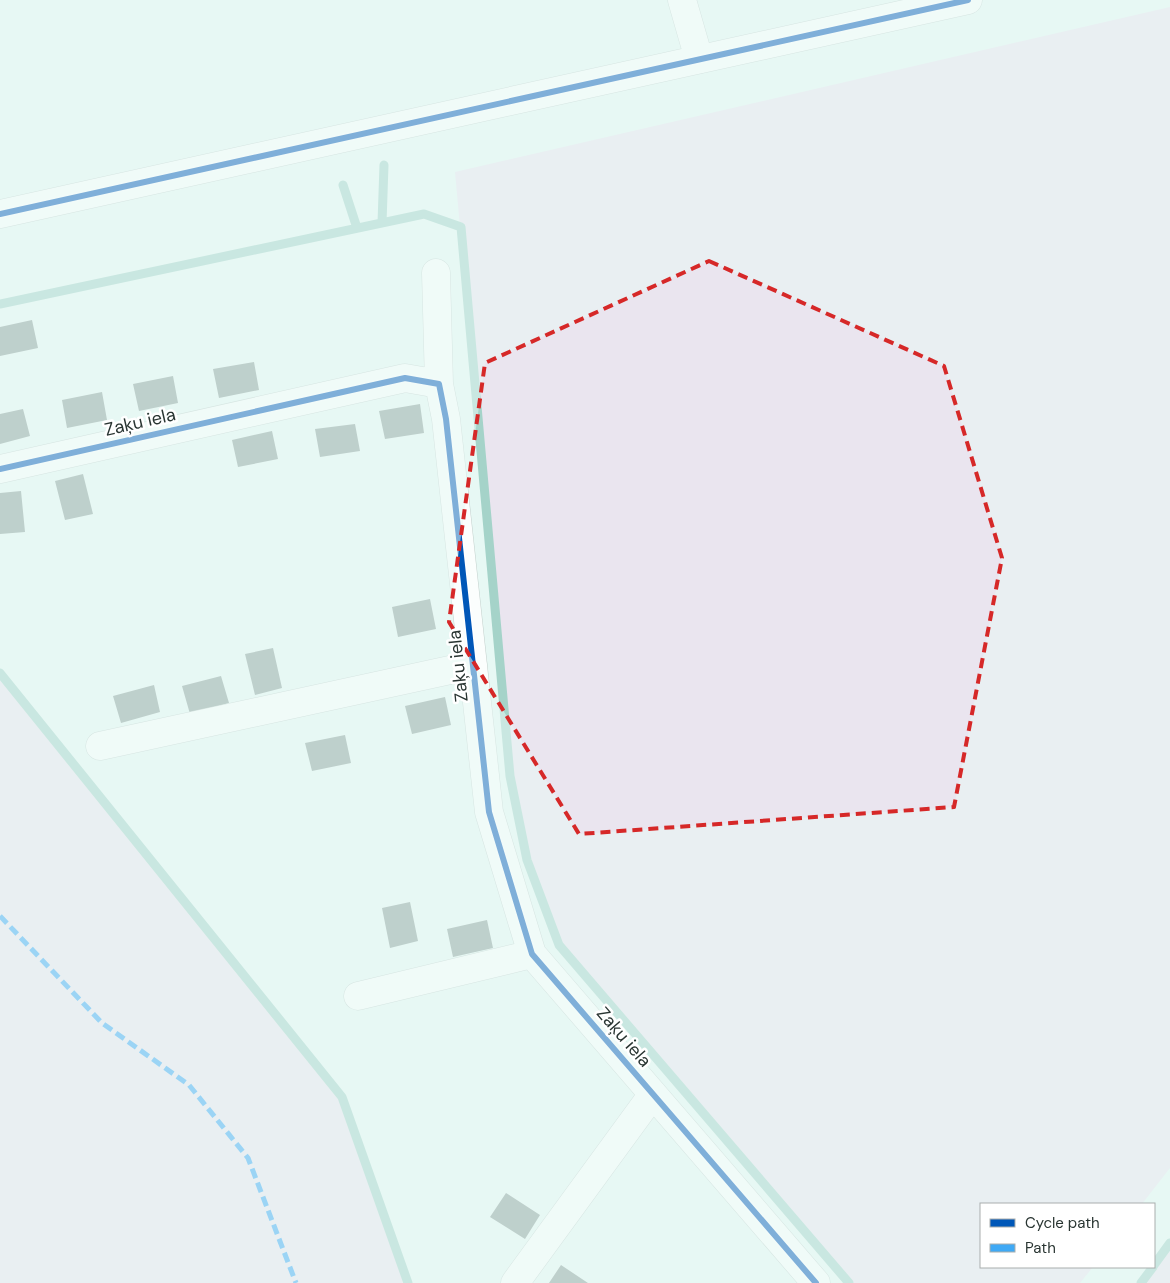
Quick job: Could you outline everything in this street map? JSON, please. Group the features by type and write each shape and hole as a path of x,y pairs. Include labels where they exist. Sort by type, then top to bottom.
{"main road":[{"path":"682,0 699,59"},
{"path":"0,214 968,0"},
{"path":"436,272 439,384"},
{"name":"Zaķu iela","path":"0,469 405,378 439,384 446,419 489,812 532,954 816,1283"},
{"path":"100,746 473,665"},
{"path":"358,996 532,954"},
{"path":"515,1283 653,1094"}],"highlighted area":[{"path":"709,261 944,366 1002,558 954,807 579,834 449,622 485,363"}],"shaded area":[{"path":"1170,7 1170,1168 1143,1203 980,1203 980,1268 1092,1268 1080,1283 849,1283 559,945 527,860 510,776 455,172"},
{"path":"0,673 342,1097 408,1283 0,1283"},
{"path":"1170,1243 1170,1283 1141,1283 1152,1268 1155,1268 1155,1264"}],"building":[{"path":"32,320 38,348 0,356 0,327"},
{"path":"254,362 259,390 219,398 213,369"},
{"path":"173,376 178,403 139,411 133,384"},
{"path":"102,392 107,420 67,428 62,400"},
{"path":"420,404 424,433 385,439 379,411"},
{"path":"23,409 30,436 0,444 0,414"},
{"path":"355,424 360,451 320,457 315,429"},
{"path":"272,431 278,459 238,467 232,440"},
{"path":"83,474 93,514 65,520 55,481"},
{"path":"21,491 25,532 0,534 0,493"},
{"path":"430,599 436,629 398,637 392,607"},
{"path":"273,648 282,688 255,695 245,654"},
{"path":"221,676 229,703 190,714 182,686"},
{"path":"154,685 160,712 121,723 113,696"},
{"path":"445,697 451,725 412,734 405,706"},
{"path":"345,735 351,763 312,771 305,743"},
{"path":"410,902 418,941 390,948 382,908"},
{"path":"487,920 493,948 453,957 447,929"},
{"path":"506,1193 540,1215 525,1239 490,1217"},
{"path":"561,1265 588,1283 549,1283"}],"waterway":[{"path":"382,223 384,165"},
{"path":"343,185 357,228"},
{"path":"0,304 424,214 461,227 510,776 527,860 559,945 849,1283"},
{"path":"0,673 342,1097 408,1283"},
{"path":"1155,1264 1170,1243"},
{"path":"1141,1283 1152,1268"}],"marked path":[{"path":"0,916 102,1023 189,1085 248,1158 296,1283"}],"cycle path":[{"path":"0,214 968,0"},
{"path":"0,469 405,378 439,384 446,419 489,812 532,954 816,1283"}]}
